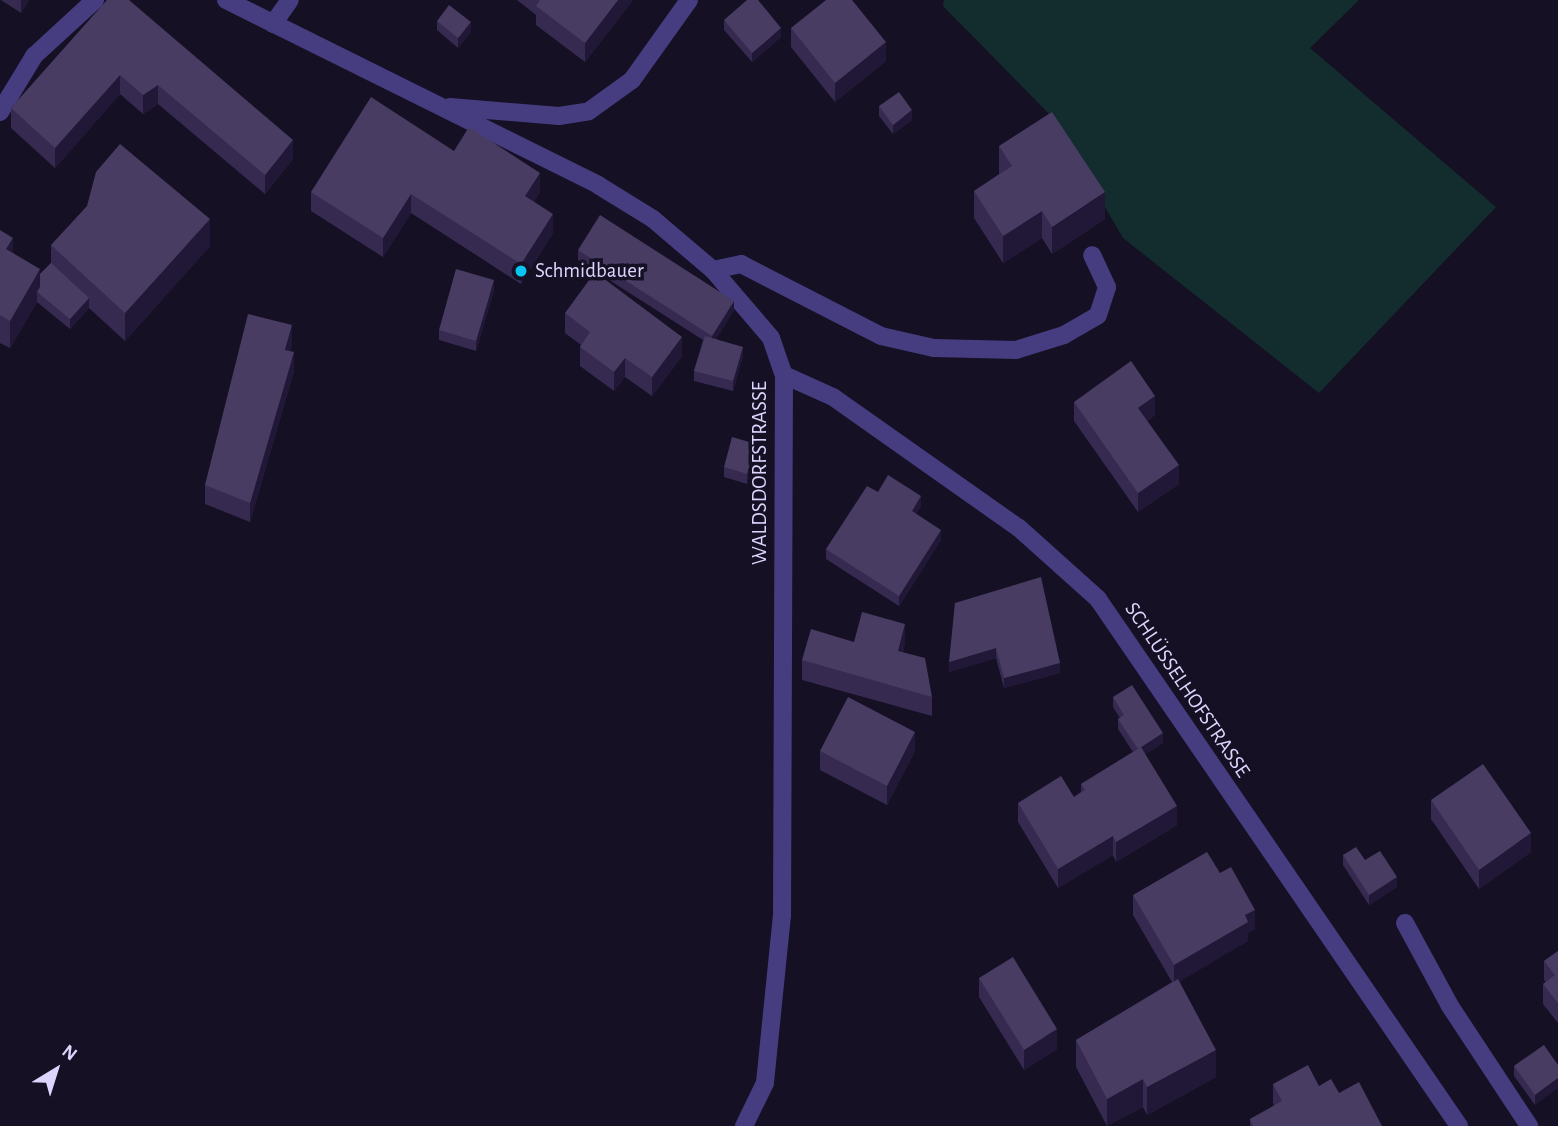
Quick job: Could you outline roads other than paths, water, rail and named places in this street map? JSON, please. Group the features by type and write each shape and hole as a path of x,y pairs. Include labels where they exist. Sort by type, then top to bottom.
{"street":[{"path":"0,112 34,56 95,0"},
{"name":"WALDSDORFSTRASSE","path":"226,0 450,107 609,192 713,270 764,328 783,376 782,915 765,1083 744,1126"},
{"path":"273,24 290,0"},
{"path":"450,107 559,116 589,111 632,80 689,0"},
{"path":"713,270 741,264 881,336 934,348 1016,350 1098,315 1107,287 1092,255"},
{"name":"SCHLÜSSELHOFSTRASSE","path":"783,376 833,397 1019,528 1098,599 1459,1126"},
{"path":"1405,923 1450,1006 1529,1126"}],"place":[{"name":"Schmidbauer","path":"521,271"}]}
